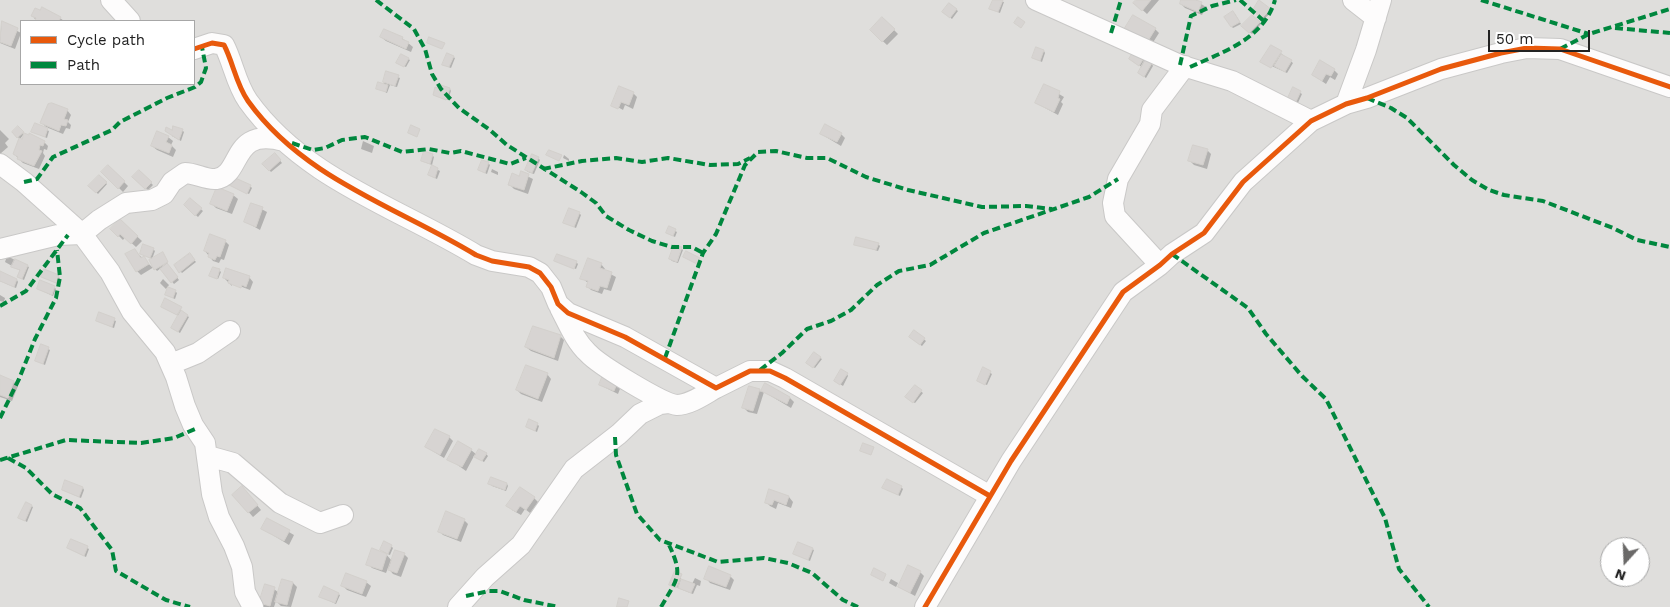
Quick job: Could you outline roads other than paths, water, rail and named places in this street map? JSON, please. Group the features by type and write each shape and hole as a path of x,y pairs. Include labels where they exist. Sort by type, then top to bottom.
{"street":[{"path":"111,0 129,20"},
{"path":"1036,0 1185,66 1232,80 1311,121"},
{"path":"1346,104 1366,50 1378,9 1353,0"},
{"path":"195,48 212,43 224,45 247,100 284,140 312,165 335,180 476,255 492,261 528,267 540,273 551,287 578,341 589,354 668,403"},
{"path":"925,607 990,496 1055,392 1123,292 1204,232 1243,182 1311,121 1346,104 1367,98 1441,69 1527,48 1560,49 1670,87"},
{"path":"1160,265 1116,216 1112,203 1118,179 1150,124 1152,110 1185,66"},
{"path":"0,249 58,235 82,234 98,220 126,203 152,200 164,194 172,182 185,173 216,179 226,175 241,150 259,137 269,136 284,140"},
{"path":"0,164 24,182 82,234 110,272 132,312 165,352 193,425 205,443 212,494 219,517 242,567 245,592 253,607"},
{"path":"558,304 568,313 625,337 716,388"},
{"path":"171,364 198,353 230,331"},
{"path":"458,607 485,577 521,544 574,469 619,434 640,414 660,404 679,405 687,403 750,371 770,371 785,378 905,445 990,496"},
{"path":"208,456 233,464 280,503 320,523 343,515"}]}
